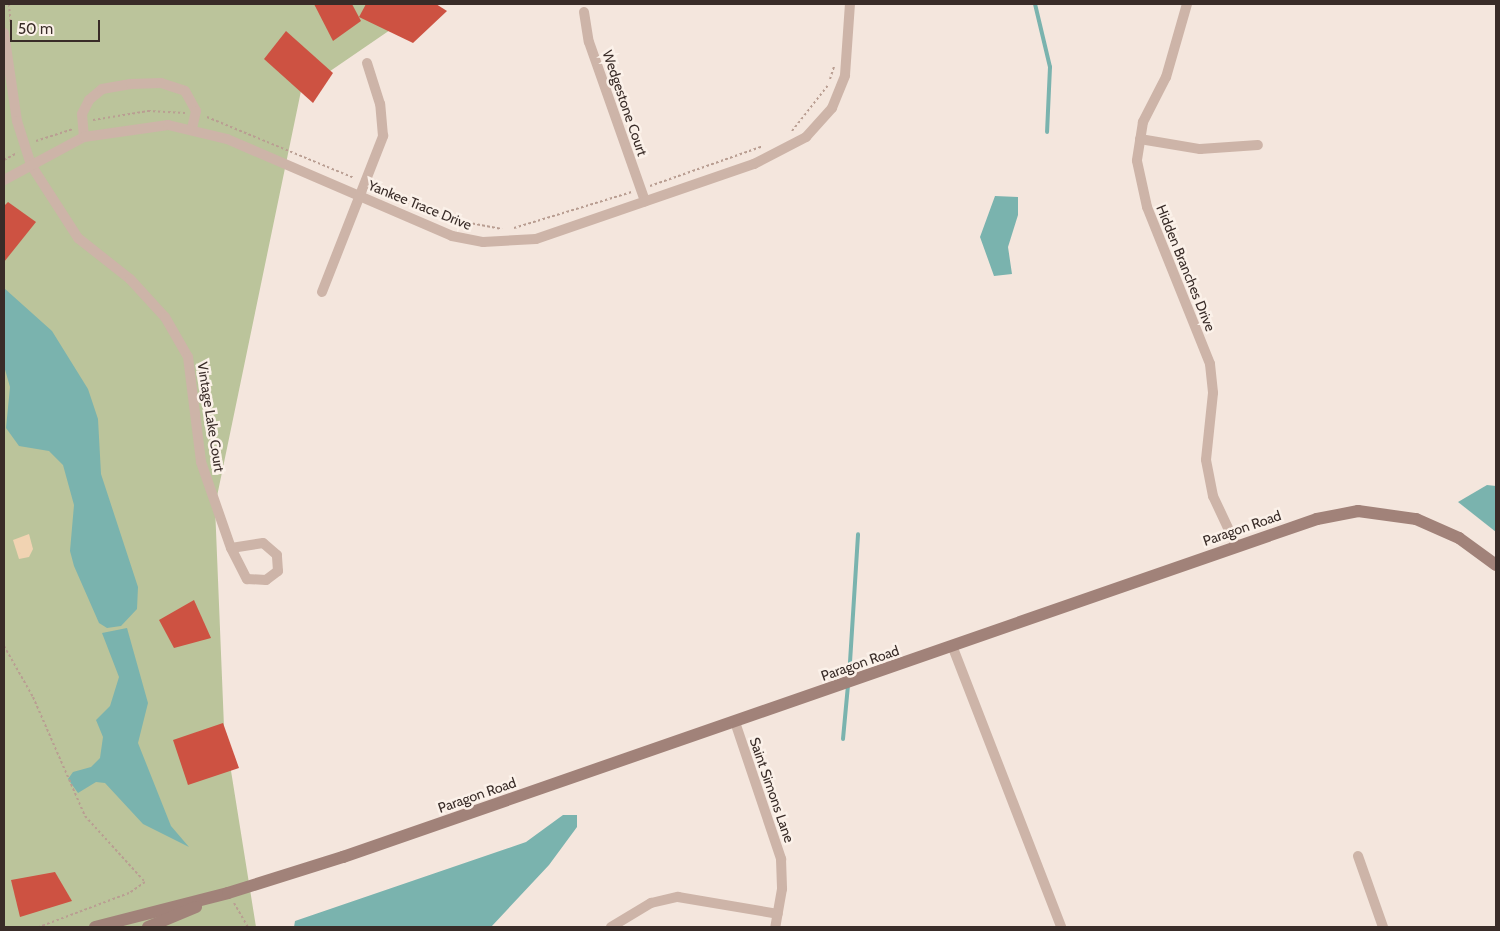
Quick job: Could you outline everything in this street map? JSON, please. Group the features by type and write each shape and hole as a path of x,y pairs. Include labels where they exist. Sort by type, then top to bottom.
{"street":[{"name":"Yankee Trace Drive","path":"4,180 84,137 135,126 192,128 360,196 452,236 483,242 536,238 754,164 806,137 832,108 845,75 850,4"},
{"name":"Hidden Branches Drive","path":"1187,4 1166,77 1143,122 1137,161 1147,207 1210,364 1213,393 1206,460 1213,496 1236,545"},
{"name":"Wedgestone Court","path":"584,12 589,42 645,201"},
{"name":"Vintage Lake Court","path":"4,33 31,165 78,238 130,279 165,317 188,357 201,462 231,548 247,579 266,580 278,571 277,555 263,543 231,548"},
{"path":"322,292 380,149 383,122 366,63"},
{"path":"84,137 82,125 84,106 95,94 131,84 175,86 192,100 195,114 192,128"},
{"path":"1140,139 1200,149 1258,145"},
{"name":"Paragon Road","path":"95,927 228,893 953,648 1236,545 1358,511 1416,519 1459,538 1496,565"},
{"path":"953,648 1061,927"},
{"name":"Saint Simons Lane","path":"735,722 781,859 778,914 774,927"},
{"path":"1358,856 1383,927"},
{"name":"Paragon Road","path":"148,927 228,893"},
{"path":"611,927 651,903 678,898 778,914"}],"path":[{"path":"786,135 820,101 835,63"},
{"path":"4,160 26,148 82,125 148,111 195,114 366,183 443,218 491,229 529,226 765,145"},
{"path":"4,646 46,726 77,804 121,860 145,882 129,893 39,927"},
{"path":"228,893 248,927"}],"green space":[{"path":"4,4 428,4 301,91 215,506 224,727 256,927 4,927"}],"sand":[{"path":"29,534 33,549 29,557 19,559 13,540"}],"water":[{"path":"995,196 1018,197 1018,215 1008,247 1012,274 994,276 980,237"},
{"path":"4,288 52,331 88,389 98,419 101,474 138,587 137,609 121,626 107,628 99,623 74,566 70,551 74,505 63,465 49,451 19,446 6,428 10,387 4,366"},
{"path":"1487,485 1496,486 1496,532 1458,502"},
{"path":"127,628 148,703 138,743 171,826 189,847 143,824 105,783 96,782 78,793 68,779 73,772 91,767 100,758 103,737 96,720 110,706 119,677 102,633"},
{"path":"563,815 577,815 577,827 549,865 491,927 294,927 295,921 526,842"}],"building":[{"path":"314,4 352,4 361,21 333,41"},
{"path":"366,4 436,4 447,11 413,43 359,17"},
{"path":"286,31 333,73 313,103 264,59"},
{"path":"8,202 36,222 4,262 4,206"},
{"path":"194,600 211,638 174,648 159,620"},
{"path":"223,723 239,768 188,785 173,740"},
{"path":"55,872 72,901 20,917 11,880"}],"waterway":[{"path":"1035,4 1050,67 1047,132"},
{"path":"849,678 858,534"},
{"path":"843,739 848,685"}]}
